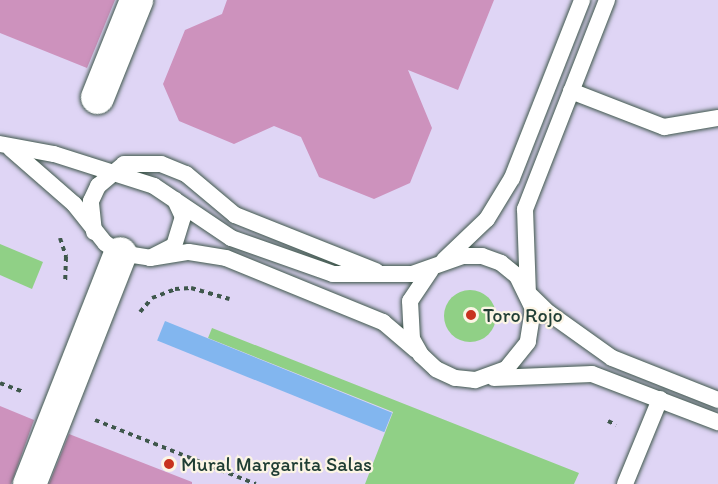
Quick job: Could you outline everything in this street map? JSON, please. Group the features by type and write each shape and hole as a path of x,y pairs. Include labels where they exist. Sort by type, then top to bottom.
{"street":[{"path":"97,97 136,0"},
{"path":"29,484 135,256"}],"lane":[{"path":"421,355 412,339 410,301 437,266 487,219 512,178 582,0"},
{"path":"475,380 499,372 519,357 532,326 528,292 525,209 607,0"},
{"path":"571,91 664,127 718,118"},
{"path":"6,146 54,154 154,186 231,238 310,269 333,274 394,276 437,266 463,256 483,256 517,276 528,292 549,314 612,358 718,400"},
{"path":"6,146 74,204 94,232 135,256 189,252 226,258 383,322 436,369 454,378 475,380 592,374 718,422"},
{"path":"94,232 91,201 98,186 124,164 161,164 186,174 235,215 257,226 394,276"},
{"path":"135,256 174,246 181,232 183,217 175,200"},
{"path":"625,484 660,399"}],"path":[{"path":"57,231 66,257 63,285"},
{"path":"137,315 152,298 175,289 191,288 229,299"},
{"path":"20,403 28,382"},
{"path":"98,409 94,420 256,484"}],"shaded area":[{"path":"0,0 718,0 718,484 0,484"}],"green space":[{"path":"0,244 43,262 32,289 0,275"},
{"path":"465,290 475,290 489,297 496,316 489,335 475,342 465,342 455,338 448,331 444,321 444,311 448,301 455,294"},
{"path":"212,328 579,473 574,484 365,484 393,412 208,338"}],"water":[{"path":"165,321 392,413 384,432 157,340"}],"building":[{"path":"0,0 115,0 87,68 0,33"},
{"path":"227,0 494,0 458,90 408,70 432,128 410,183 374,199 319,177 301,137 274,126 234,144 179,121 163,84 185,30 222,14"},
{"path":"0,406 34,420 11,484 0,484"},
{"path":"69,434 192,482 192,484 49,484"}],"place":[{"name":"Toro Rojo","path":"471,315"},
{"name":"Mural Margarita Salas","path":"169,464"}]}
